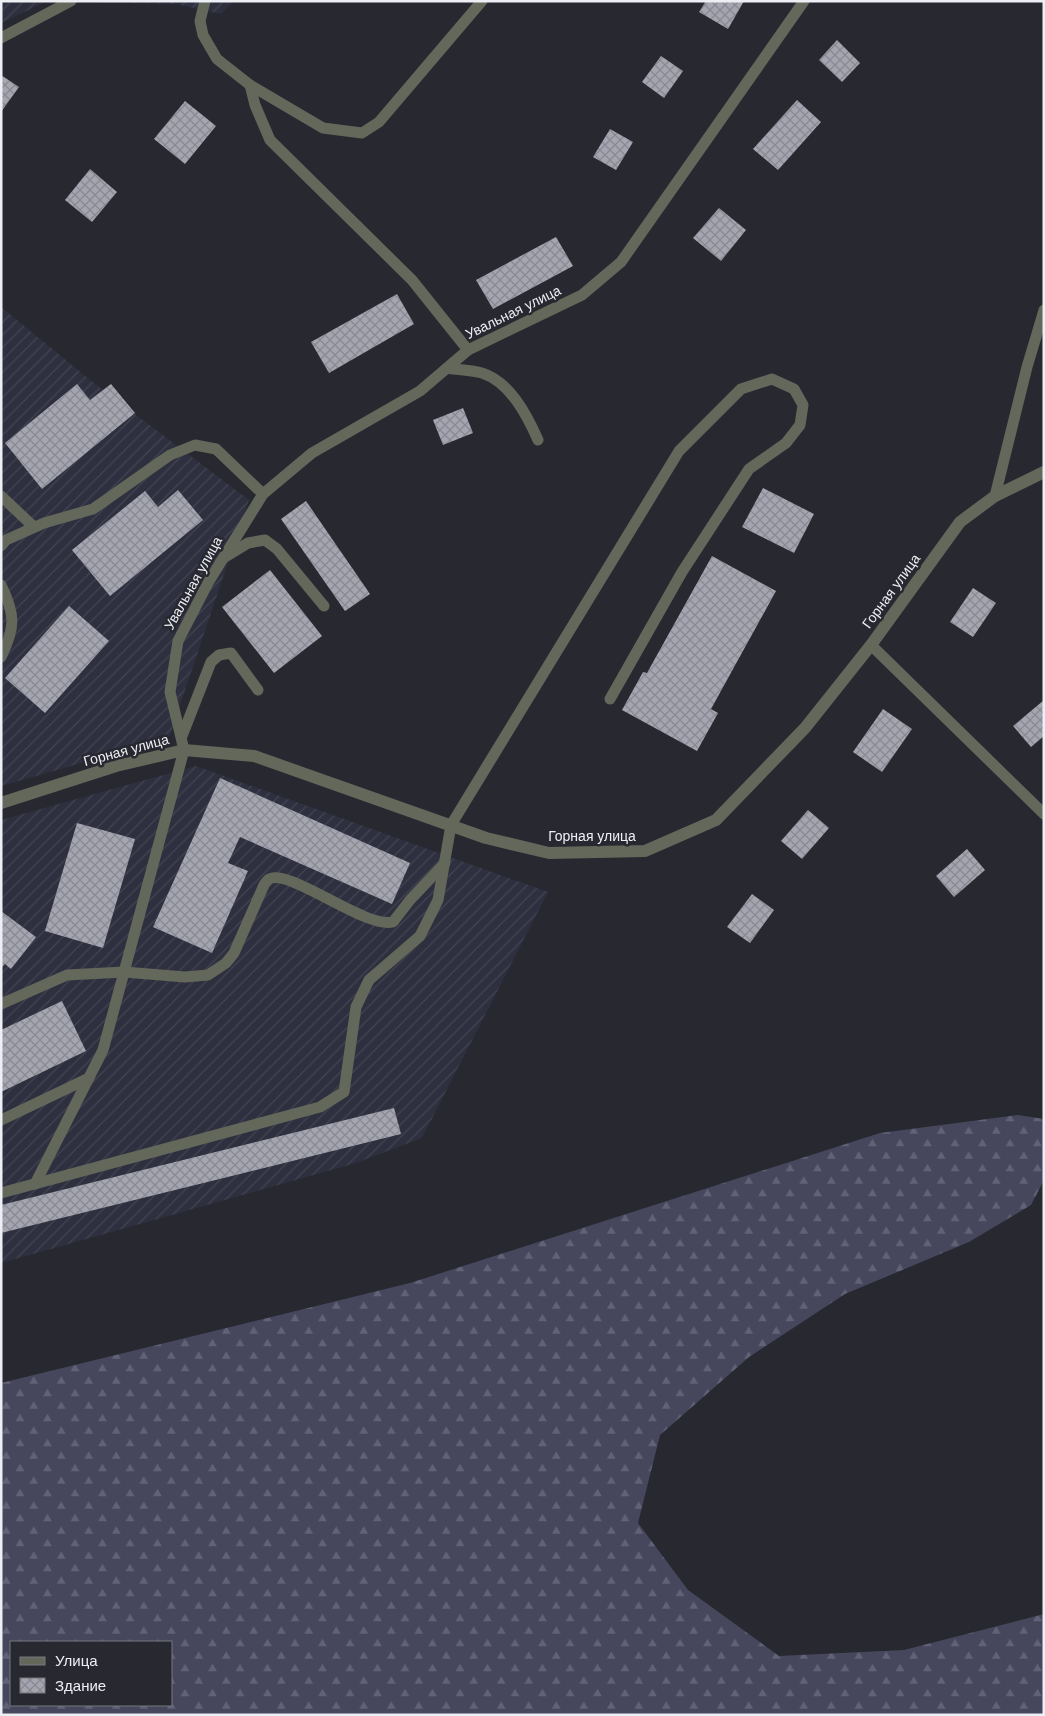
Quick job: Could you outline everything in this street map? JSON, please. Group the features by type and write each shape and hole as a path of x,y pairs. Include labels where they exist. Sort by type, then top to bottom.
{"street":[{"name":"Горная улица","path":"1,802 116,766 184,750 254,756 486,838 549,853 645,851 716,820 806,728 872,645 960,522 996,496 1044,472"}],"lane":[{"path":"1,38 71,1"},
{"path":"205,1 200,21 203,36 217,59 250,85 322,128 362,133 379,122 482,1"},
{"name":"Увальная улица","path":"184,750 170,692 178,641 223,558 263,494 312,453 420,391 468,350 582,295 621,262 804,1"},
{"path":"250,85 270,140 412,280 468,350"},
{"path":"996,496 1027,368 1044,310"},
{"path":"447,368 482,374 499,382 528,415 538,440"},
{"path":"1,1193 320,1108 344,1092 356,1007 369,980 420,936 438,900 451,825 679,451 741,388 772,379 794,390 803,405 800,425 786,443 749,468 682,572 610,699"},
{"path":"1,546 6,540 34,527 93,509 170,455 195,445 216,449 263,494"},
{"path":"1,496 34,527"},
{"path":"223,558 248,543 265,540 277,549 324,606"},
{"path":"1,585 12,609 12,636 1,656"},
{"path":"872,645 1044,814"},
{"path":"182,736 211,662 219,655 231,654 258,690"},
{"path":"35,1184 103,1050 184,750"},
{"path":"1,1004 67,975 124,972 185,977 208,975 226,963 234,953 264,885 269,879 277,878 292,882 375,920 389,923 398,917 410,900 445,863"},
{"path":"1,1120 89,1078"}],"shaded area":[{"path":"1,1 48,1 1,23"},
{"path":"54,1 234,1 221,14 176,4"},
{"path":"1,307 95,384 249,500 169,738 1,786"},
{"path":"196,766 548,892 422,1138 356,1163 1,1263 1,820"}],"green space":[{"path":"1018,1115 1044,1119 1044,1180 1031,1205 969,1242 845,1294 749,1357 660,1435 638,1523 688,1590 779,1656 904,1650 1044,1614 1044,1715 1,1715 1,1383 410,1283 880,1133"}],"building":[{"path":"706,1 744,1 728,29 699,12"},
{"path":"837,40 860,63 842,82 819,60"},
{"path":"661,56 683,71 664,98 642,82"},
{"path":"1,75 19,87 1,112"},
{"path":"797,100 821,122 778,170 753,149"},
{"path":"185,101 216,126 185,164 154,139"},
{"path":"610,129 633,142 616,170 593,157"},
{"path":"90,169 117,192 92,222 65,200"},
{"path":"719,208 746,230 721,261 693,238"},
{"path":"556,237 573,266 493,309 476,280"},
{"path":"397,294 414,324 329,373 311,342"},
{"path":"77,384 90,400 111,384 135,413 42,489 5,443"},
{"path":"463,408 473,433 443,445 433,420"},
{"path":"763,488 814,514 794,553 742,527"},
{"path":"178,490 203,520 110,596 72,550 145,491 158,507"},
{"path":"306,501 370,594 345,611 281,519"},
{"path":"712,556 776,591 711,709 718,713 697,751 622,710 643,672 647,673"},
{"path":"270,570 322,636 274,673 222,607"},
{"path":"973,588 996,603 973,637 950,622"},
{"path":"69,606 109,641 45,713 5,678"},
{"path":"1044,700 1044,736 1031,747 1013,726"},
{"path":"883,709 912,729 882,772 853,752"},
{"path":"220,778 410,863 392,904 240,837 228,863 248,871 212,953 153,927"},
{"path":"808,810 829,828 802,859 781,841"},
{"path":"77,823 135,839 103,948 45,931"},
{"path":"967,849 985,870 954,897 936,876"},
{"path":"752,894 774,910 750,943 727,927"},
{"path":"1,911 36,937 11,969 5,964 1,968"},
{"path":"62,1001 86,1051 1,1092 1,1030"},
{"path":"394,1108 401,1134 1,1233 1,1205"}]}
